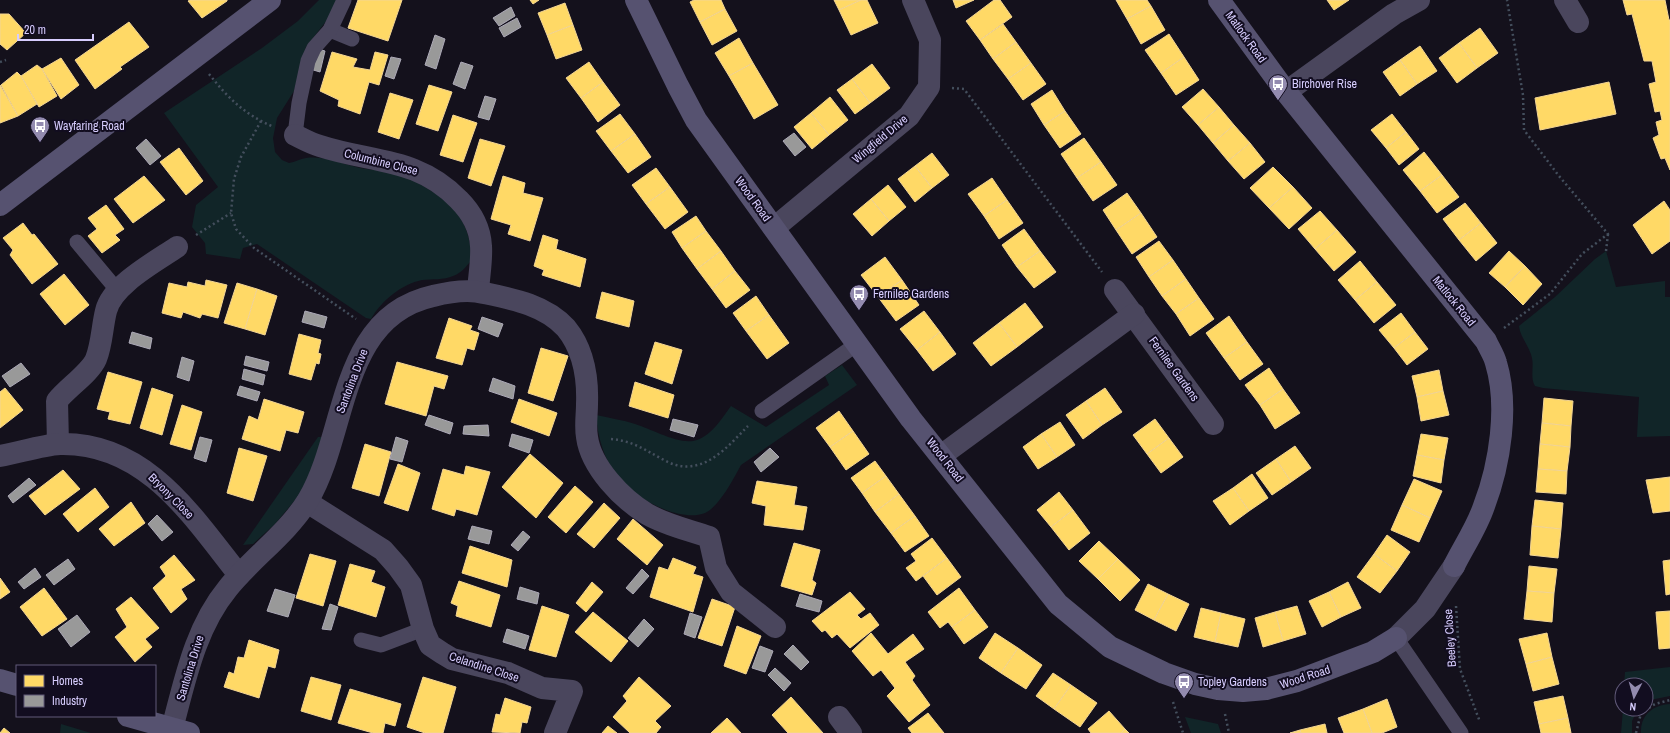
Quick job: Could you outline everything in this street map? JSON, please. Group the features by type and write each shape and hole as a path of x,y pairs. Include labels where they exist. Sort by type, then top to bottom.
{"street":[{"path":"0,205 270,0"},
{"name":"Wood Road","path":"636,0 696,120 911,418 942,455 1058,604 1110,647 1164,673 1195,684 1218,689 1243,691 1266,690 1330,669 1372,652 1396,638"},
{"path":"913,0 930,40 929,86"},
{"name":"Matlock Road","path":"1220,0 1286,92 1486,341 1496,362 1500,383 1502,418 1498,459 1484,508 1454,566 1425,609 1396,638"},
{"path":"1286,92 1394,14 1419,0"},
{"path":"1565,0 1578,22"},
{"name":"Wingfield Drive","path":"774,228 909,116 929,86"},
{"name":"Columbine Close","path":"295,135 318,146 409,167 430,176 452,192 468,209 477,225 481,245 478,291"},
{"path":"58,444 57,401 79,378 88,372 96,360 109,302 118,290 137,273 177,247"},
{"name":"Fernilee Gardens","path":"1115,290 1214,424"},
{"name":"Santolina Drive","path":"181,731 192,658 201,632 214,606 240,575 275,540 307,502 322,468 358,358 371,337 396,311 415,301 459,291 478,291 518,300 536,307 552,316 565,328 581,355 586,369 587,437 591,452 606,477 631,502 647,514 709,537 716,568 732,592 775,627"},
{"path":"942,455 1134,314"},
{"name":"Bryony Close","path":"0,456 58,444 78,445 128,460 158,480 187,511 240,575"},
{"name":"Celandine Close","path":"307,502 383,550 398,566 411,585 423,629 430,645 452,659 508,673 542,688 572,691 556,733"},
{"path":"0,680 16,685"},
{"path":"132,717 181,731"}],"lane":[{"path":"295,135 299,103 308,60 314,48 330,30 344,0"},
{"path":"330,30 352,39"},
{"path":"77,242 118,290"},
{"path":"762,411 857,344"},
{"path":"362,640 381,645 423,629"},
{"path":"1396,638 1461,733"}],"path":[{"path":"1507,0 1523,95 1524,130 1608,234 1606,251"},
{"path":"195,57 235,104 252,117 295,135"},
{"path":"0,58 6,60 0,62"},
{"path":"929,86 964,89 1115,290"},
{"path":"261,121 241,156 234,179 231,213 236,229 254,248 361,323 371,337"},
{"path":"177,247 231,213"},
{"path":"1486,341 1550,294 1582,254 1608,234"},
{"path":"587,437 618,439 677,465 699,465 713,459 762,411"},
{"name":"Beeley Close","path":"1456,605 1460,669 1474,706"},
{"path":"1636,733 1641,714 1655,704 1670,700"}],"green space":[{"path":"319,0 337,0 327,20 306,47 294,91 277,118 273,138 275,152 282,160 289,163 314,157 329,159 358,168 381,169 398,173 434,193 452,207 464,225 471,247 472,260 459,273 446,278 422,280 407,285 386,300 371,319 366,318 257,244 243,248 240,259 206,254 205,243 192,227 196,205 218,187 164,113 262,48 298,21"},
{"path":"1606,251 1616,287 1665,281 1665,297 1670,297 1670,436 1637,437 1639,397 1535,386 1532,376 1532,358 1519,326 1555,297 1595,259"},
{"path":"842,365 857,385 741,465 721,499 716,505 705,513 685,515 666,510 650,503 625,485 616,474 602,448 596,415 642,426 674,439 683,441 702,438 716,426 731,406 766,427 829,385 825,376"},
{"path":"318,437 322,437 310,476 301,493 275,524 253,544 243,545"},
{"path":"1670,667 1670,696 1654,699 1654,677 1625,677 1625,672"},
{"path":"1670,704 1670,733 1641,733 1641,727 1645,717 1654,717 1654,708"},
{"path":"1185,717 1218,724 1221,733 1191,733"},
{"path":"1622,717 1634,717 1632,721 1632,733 1621,733"},
{"path":"61,724 91,733 60,733"}],"building: Homes":[{"path":"358,0 402,0 388,41 348,28"},
{"path":"530,0 539,0 533,4"},
{"path":"694,0 721,0 725,9 700,22 690,2"},
{"path":"834,0 861,0 839,10"},
{"path":"861,0 867,0 878,23 851,35 839,10"},
{"path":"953,0 974,0 956,8"},
{"path":"994,0 1000,0 1012,17 980,40 966,21"},
{"path":"1116,0 1147,0 1151,6 1127,19"},
{"path":"1327,0 1349,0 1334,10"},
{"path":"1623,0 1665,0 1670,20 1670,170 1665,158 1661,159 1653,138 1659,135 1656,122 1662,120 1660,111 1655,112 1649,84 1656,82 1652,61 1644,61 1632,14 1627,15"},
{"path":"188,1 227,1 202,18"},
{"path":"565,3 573,25 547,35 538,13"},
{"path":"1151,6 1165,30 1141,44 1127,19"},
{"path":"725,9 737,31 712,45 700,22"},
{"path":"0,14 9,14 26,33 7,50 0,44"},
{"path":"129,22 149,47 120,67 122,69 95,89 75,60"},
{"path":"1003,24 1016,42 993,59 980,40"},
{"path":"573,25 582,50 556,59 547,35"},
{"path":"1480,28 1498,53 1477,68 1459,43"},
{"path":"1169,34 1184,57 1161,73 1145,50"},
{"path":"739,38 753,63 729,76 715,53"},
{"path":"1016,42 1031,63 1008,79 993,59"},
{"path":"1459,43 1477,68 1457,83 1439,58"},
{"path":"1420,46 1437,71 1417,84 1400,60"},
{"path":"332,52 357,59 353,67 370,70 375,52 388,55 379,85 369,82 360,114 338,106 339,100 320,91"},
{"path":"1184,57 1199,80 1176,95 1161,73"},
{"path":"61,58 79,85 61,99 42,69"},
{"path":"1400,60 1417,84 1400,96 1383,72"},
{"path":"589,62 603,82 581,98 566,78"},
{"path":"753,63 778,105 754,119 729,76"},
{"path":"1031,63 1046,84 1023,100 1008,79"},
{"path":"872,64 890,88 870,103 852,79"},
{"path":"37,65 42,69 57,96 39,107 21,76"},
{"path":"17,72 21,76 37,104 18,116 1,85"},
{"path":"852,79 870,103 855,114 837,90"},
{"path":"603,82 620,105 598,122 581,98"},
{"path":"1609,82 1616,114 1540,130 1535,98"},
{"path":"0,85 18,116 0,123"},
{"path":"429,85 452,92 438,131 416,124"},
{"path":"1203,89 1219,107 1198,125 1182,107"},
{"path":"1052,90 1065,111 1044,125 1031,104"},
{"path":"390,93 413,100 399,139 378,132"},
{"path":"830,97 848,120 829,135 811,113"},
{"path":"1219,107 1234,125 1213,143 1198,125"},
{"path":"1065,111 1081,134 1060,148 1044,125"},
{"path":"811,113 829,135 812,149 794,127"},
{"path":"620,114 635,134 611,151 596,131"},
{"path":"1392,114 1406,132 1386,148 1371,130"},
{"path":"453,115 477,123 463,162 440,155"},
{"path":"1234,125 1250,143 1228,161 1213,143"},
{"path":"1406,132 1419,149 1399,165 1386,148"},
{"path":"635,134 651,157 628,173 611,151"},
{"path":"1084,138 1101,162 1077,178 1061,154"},
{"path":"480,139 505,146 491,186 468,178"},
{"path":"1250,143 1265,162 1244,179 1228,161"},
{"path":"179,148 203,181 186,195 160,162"},
{"path":"1424,152 1442,175 1420,191 1403,170"},
{"path":"932,153 949,175 932,188 915,166"},
{"path":"1101,162 1117,185 1093,201 1077,178"},
{"path":"915,166 932,188 915,202 898,179"},
{"path":"1273,167 1293,187 1269,208 1250,188"},
{"path":"656,168 670,187 646,204 632,185"},
{"path":"1442,175 1459,197 1437,213 1420,191"},
{"path":"144,176 165,200 133,223 114,199"},
{"path":"503,176 525,183 523,193 543,198 530,241 508,234 511,225 491,219"},
{"path":"992,178 1007,200 984,216 968,194"},
{"path":"888,185 906,207 889,221 871,199"},
{"path":"670,187 688,212 665,229 646,204"},
{"path":"1293,187 1312,208 1289,229 1269,208"},
{"path":"1127,193 1141,213 1116,230 1103,210"},
{"path":"871,199 889,221 872,236 853,214"},
{"path":"1007,200 1023,223 999,239 984,216"},
{"path":"1664,201 1670,210 1670,241 1652,254 1633,225"},
{"path":"1465,203 1481,223 1459,240 1443,219"},
{"path":"106,205 124,229 115,235 120,240 102,253 88,236 97,229 88,218"},
{"path":"1320,211 1337,230 1315,249 1298,229"},
{"path":"1141,213 1157,237 1132,254 1116,230"},
{"path":"696,216 706,231 682,248 672,232"},
{"path":"23,223 32,235 34,234 58,264 32,284 10,255 13,250 3,238"},
{"path":"1481,223 1497,243 1476,261 1459,240"},
{"path":"1024,229 1040,251 1017,267 1002,245"},
{"path":"1337,230 1356,252 1334,271 1315,249"},
{"path":"706,231 721,251 697,269 682,248"},
{"path":"543,235 558,240 556,249 586,259 580,287 542,275 544,270 534,266"},
{"path":"1159,241 1173,260 1149,277 1136,257"},
{"path":"721,251 735,271 712,289 697,269"},
{"path":"1040,251 1056,272 1034,288 1017,267"},
{"path":"1509,251 1525,266 1505,287 1489,273"},
{"path":"885,257 902,280 878,297 861,275"},
{"path":"1173,260 1186,279 1162,296 1149,277"},
{"path":"1360,261 1377,282 1355,300 1338,280"},
{"path":"1525,266 1542,284 1523,305 1505,287"},
{"path":"735,271 750,290 726,308 712,289"},
{"path":"64,274 89,305 65,325 40,294"},
{"path":"1186,279 1199,298 1176,314 1162,296"},
{"path":"206,280 227,285 218,318 202,314 200,318 183,312 181,318 162,313 169,283 187,287 188,282 205,286"},
{"path":"902,280 919,305 896,321 878,297"},
{"path":"1377,282 1396,305 1374,323 1355,300"},
{"path":"237,283 257,289 245,329 224,323"},
{"path":"257,289 277,296 265,335 245,329"},
{"path":"602,292 634,301 629,327 596,318"},
{"path":"756,296 769,315 746,331 733,313"},
{"path":"1199,298 1214,319 1190,336 1176,314"},
{"path":"1025,303 1043,327 1017,347 999,323"},
{"path":"924,311 940,332 917,350 900,329"},
{"path":"1401,313 1415,332 1394,348 1379,330"},
{"path":"769,315 789,343 767,359 746,331"},
{"path":"1229,316 1247,342 1224,358 1206,333"},
{"path":"449,318 472,326 470,330 479,333 474,350 467,348 462,365 436,358"},
{"path":"999,323 1017,347 991,366 973,343"},
{"path":"940,332 956,354 933,371 917,350"},
{"path":"1415,332 1428,349 1407,365 1394,348"},
{"path":"299,334 321,340 318,353 321,354 319,364 316,363 311,380 289,374"},
{"path":"655,342 682,350 672,384 645,374"},
{"path":"1247,342 1263,364 1240,380 1224,358"},
{"path":"541,348 568,356 553,401 528,393"},
{"path":"397,362 448,376 444,389 434,386 426,416 385,404"},
{"path":"1269,368 1283,389 1260,405 1245,385"},
{"path":"1439,370 1443,391 1417,397 1412,376"},
{"path":"108,372 142,382 130,424 108,419 110,412 97,409"},
{"path":"635,382 674,395 668,418 629,406"},
{"path":"5,388 23,410 0,428 0,392"},
{"path":"152,388 173,395 162,435 140,428"},
{"path":"1105,388 1122,412 1102,425 1086,401"},
{"path":"1283,389 1300,413 1275,429 1260,405"},
{"path":"1443,391 1449,415 1421,421 1417,397"},
{"path":"1544,398 1573,401 1571,426 1542,423"},
{"path":"264,399 304,412 298,433 286,430 280,451 242,439 249,416 258,420"},
{"path":"519,399 557,413 549,436 511,422"},
{"path":"1086,401 1102,425 1083,439 1066,415"},
{"path":"182,405 202,412 191,450 170,444"},
{"path":"839,411 853,431 830,447 816,428"},
{"path":"1155,419 1169,438 1147,454 1133,435"},
{"path":"1060,422 1075,445 1057,457 1041,434"},
{"path":"1542,423 1571,426 1570,447 1540,444"},
{"path":"853,431 869,454 846,470 830,447"},
{"path":"1041,434 1057,457 1038,469 1023,447"},
{"path":"1421,434 1448,438 1444,460 1417,455"},
{"path":"1169,438 1183,457 1161,473 1147,454"},
{"path":"365,444 391,452 379,496 352,488"},
{"path":"1540,444 1570,447 1567,471 1538,469"},
{"path":"1295,446 1311,468 1291,482 1276,459"},
{"path":"239,448 267,456 253,501 227,493"},
{"path":"530,454 563,483 536,518 502,487"},
{"path":"1417,455 1444,460 1441,483 1413,476"},
{"path":"1276,459 1291,482 1272,495 1256,473"},
{"path":"875,461 886,476 862,493 851,478"},
{"path":"398,464 420,473 408,511 384,503"},
{"path":"466,466 490,472 477,515 456,509 454,516 432,509 443,469 464,475"},
{"path":"1538,469 1567,471 1566,494 1536,492"},
{"path":"63,470 80,489 45,515 29,496"},
{"path":"1252,474 1268,498 1249,511 1233,488"},
{"path":"886,476 899,494 875,512 862,493"},
{"path":"1670,477 1670,511 1653,513 1646,480"},
{"path":"1414,479 1442,491 1430,518 1402,505"},
{"path":"757,481 797,487 794,505 807,507 803,530 764,525 766,506 752,503"},
{"path":"575,486 593,502 566,533 548,517"},
{"path":"95,488 109,507 78,532 63,514"},
{"path":"1233,488 1249,511 1230,525 1213,501"},
{"path":"1059,492 1073,510 1051,527 1037,510"},
{"path":"899,494 915,516 891,533 875,512"},
{"path":"1535,500 1563,503 1561,529 1532,526"},
{"path":"131,502 145,523 114,546 99,529"},
{"path":"604,503 620,518 594,548 577,534"},
{"path":"1402,505 1430,518 1419,542 1391,530"},
{"path":"1073,510 1090,533 1069,550 1051,527"},
{"path":"915,516 929,536 905,552 891,533"},
{"path":"633,519 663,545 647,565 617,539"},
{"path":"1532,526 1561,529 1558,558 1530,555"},
{"path":"1387,535 1410,552 1397,571 1374,554"},
{"path":"932,538 947,558 916,581 906,568 916,561 911,554"},
{"path":"1099,541 1118,559 1098,579 1079,561"},
{"path":"794,543 820,550 812,580 816,583 812,595 781,586"},
{"path":"470,546 512,560 507,587 462,573"},
{"path":"310,554 336,561 323,606 296,598"},
{"path":"1374,554 1397,571 1380,593 1357,577"},
{"path":"174,555 195,580 181,589 187,599 171,613 153,588 166,576 160,567"},
{"path":"673,558 696,567 693,574 703,577 693,612 650,597 659,567 668,570"},
{"path":"947,558 961,577 937,595 923,576"},
{"path":"1118,559 1140,580 1120,601 1098,579"},
{"path":"1670,560 1670,594 1666,595 1663,561"},
{"path":"350,564 375,571 371,582 385,587 376,617 338,605"},
{"path":"1529,566 1557,569 1554,593 1527,591"},
{"path":"0,578 10,592 0,599"},
{"path":"459,581 500,595 491,627 456,616 458,606 451,603"},
{"path":"592,582 603,592 586,612 576,603"},
{"path":"1348,582 1361,608 1341,617 1329,592"},
{"path":"1148,584 1168,594 1154,620 1135,610"},
{"path":"44,588 67,619 42,636 20,607"},
{"path":"959,588 975,610 952,627 948,622 940,628 928,612"},
{"path":"1527,591 1554,593 1552,622 1524,619"},
{"path":"850,592 865,609 857,615 861,619 870,613 879,625 850,648 837,634 832,638 825,630 822,632 812,621"},
{"path":"1329,592 1341,617 1322,627 1309,601"},
{"path":"1168,594 1189,604 1176,631 1154,620"},
{"path":"131,597 159,628 145,639 152,647 135,662 115,637 127,627 116,609"},
{"path":"712,599 735,607 722,646 698,638"},
{"path":"542,606 569,615 556,657 529,650"},
{"path":"1297,606 1306,634 1283,641 1275,612"},
{"path":"1201,608 1221,613 1215,642 1194,637"},
{"path":"975,610 988,627 964,644 952,627"},
{"path":"1670,611 1670,648 1659,649 1656,612"},
{"path":"593,612 628,641 611,662 575,632"},
{"path":"1275,612 1283,641 1263,647 1255,618"},
{"path":"1221,613 1245,619 1238,647 1215,642"},
{"path":"737,626 761,636 746,674 724,666"},
{"path":"871,633 888,654 913,634 924,649 905,662 915,676 912,680 930,705 909,722 887,696 895,688 881,670 873,676 852,651"},
{"path":"995,633 1018,648 1001,673 979,658"},
{"path":"1547,633 1552,657 1526,664 1519,639"},
{"path":"249,640 279,650 275,668 268,666 259,698 224,687 229,672 234,674 238,657 244,658"},
{"path":"1018,648 1042,665 1026,689 1001,673"},
{"path":"1552,657 1559,684 1533,691 1526,664"},
{"path":"1053,673 1071,685 1054,709 1036,696"},
{"path":"311,677 341,685 331,720 301,711"},
{"path":"423,677 456,687 443,733 425,733 407,727"},
{"path":"639,677 671,706 655,721 661,727 656,733 630,733 613,717 627,701 623,696"},
{"path":"1071,685 1097,703 1080,727 1054,709"},
{"path":"350,689 401,704 395,726 385,723 383,733 373,733 338,723"},
{"path":"1563,696 1568,718 1539,724 1534,702"},
{"path":"791,697 823,733 788,733 772,715"},
{"path":"505,698 531,707 527,723 522,722 520,733 492,732 496,714 500,715"},
{"path":"1387,699 1397,727 1382,733 1372,733 1363,709"},
{"path":"1363,709 1372,733 1344,733 1338,718"},
{"path":"1109,711 1125,729 1121,733 1091,733 1088,729"},
{"path":"928,713 944,733 912,733 908,728"},
{"path":"727,718 741,733 711,733"},
{"path":"1568,718 1571,733 1541,733 1539,724"},
{"path":"1325,724 1327,733 1301,733 1300,730"},
{"path":"608,726 617,733 602,733"},
{"path":"4,728 10,733 0,733"},
{"path":"1125,729 1129,733 1121,733"},
{"path":"1300,730 1301,733 1290,733"}],"building: Industry":[{"path":"511,7 515,16 499,26 493,18"},
{"path":"517,18 521,27 504,37 499,28"},
{"path":"435,35 445,39 436,69 425,65"},
{"path":"316,48 325,51 320,72 310,69"},
{"path":"391,57 401,59 394,79 385,76"},
{"path":"461,62 473,66 465,89 453,84"},
{"path":"485,96 496,99 489,120 478,117"},
{"path":"794,133 806,147 795,156 783,141"},
{"path":"146,139 161,156 150,165 136,148"},
{"path":"305,311 327,317 324,328 302,322"},
{"path":"482,317 503,324 498,337 478,329"},
{"path":"132,332 152,338 150,349 129,343"},
{"path":"246,356 269,362 267,371 244,365"},
{"path":"182,357 194,361 189,381 177,377"},
{"path":"21,363 30,374 10,387 2,376"},
{"path":"244,369 265,375 263,385 242,379"},
{"path":"493,378 515,386 513,399 489,391"},
{"path":"240,386 260,392 257,401 237,395"},
{"path":"429,415 453,423 450,434 425,425"},
{"path":"673,419 698,425 694,437 670,430"},
{"path":"488,425 489,436 463,434 464,426"},
{"path":"512,434 533,440 529,453 509,446"},
{"path":"200,437 212,440 206,462 194,458"},
{"path":"396,437 408,441 402,462 390,459"},
{"path":"770,448 779,457 761,472 754,462"},
{"path":"29,478 36,485 13,503 8,496"},
{"path":"157,515 173,532 162,541 148,524"},
{"path":"472,526 492,531 489,544 468,539"},
{"path":"523,531 530,537 518,551 511,545"},
{"path":"68,559 75,569 54,585 46,575"},
{"path":"35,568 41,577 24,589 18,582"},
{"path":"642,569 649,576 633,594 626,588"},
{"path":"520,587 539,593 537,604 517,599"},
{"path":"275,589 295,595 288,617 267,611"},
{"path":"800,594 822,601 819,612 796,606"},
{"path":"330,604 338,607 331,630 322,629"},
{"path":"690,613 702,617 695,638 684,634"},
{"path":"77,615 90,632 71,647 58,629"},
{"path":"644,619 654,629 638,647 628,638"},
{"path":"507,629 529,636 525,649 503,642"},
{"path":"793,645 809,662 801,670 784,654"},
{"path":"760,646 773,651 765,672 752,668"},
{"path":"775,668 791,683 784,691 768,675"}],"place":[{"name":"Birchover Rise","path":"1278,101"},
{"name":"Wayfaring Road","path":"40,143"},
{"name":"Fernilee Gardens","path":"859,311"},
{"name":"Topley Gardens","path":"1184,699"}]}
